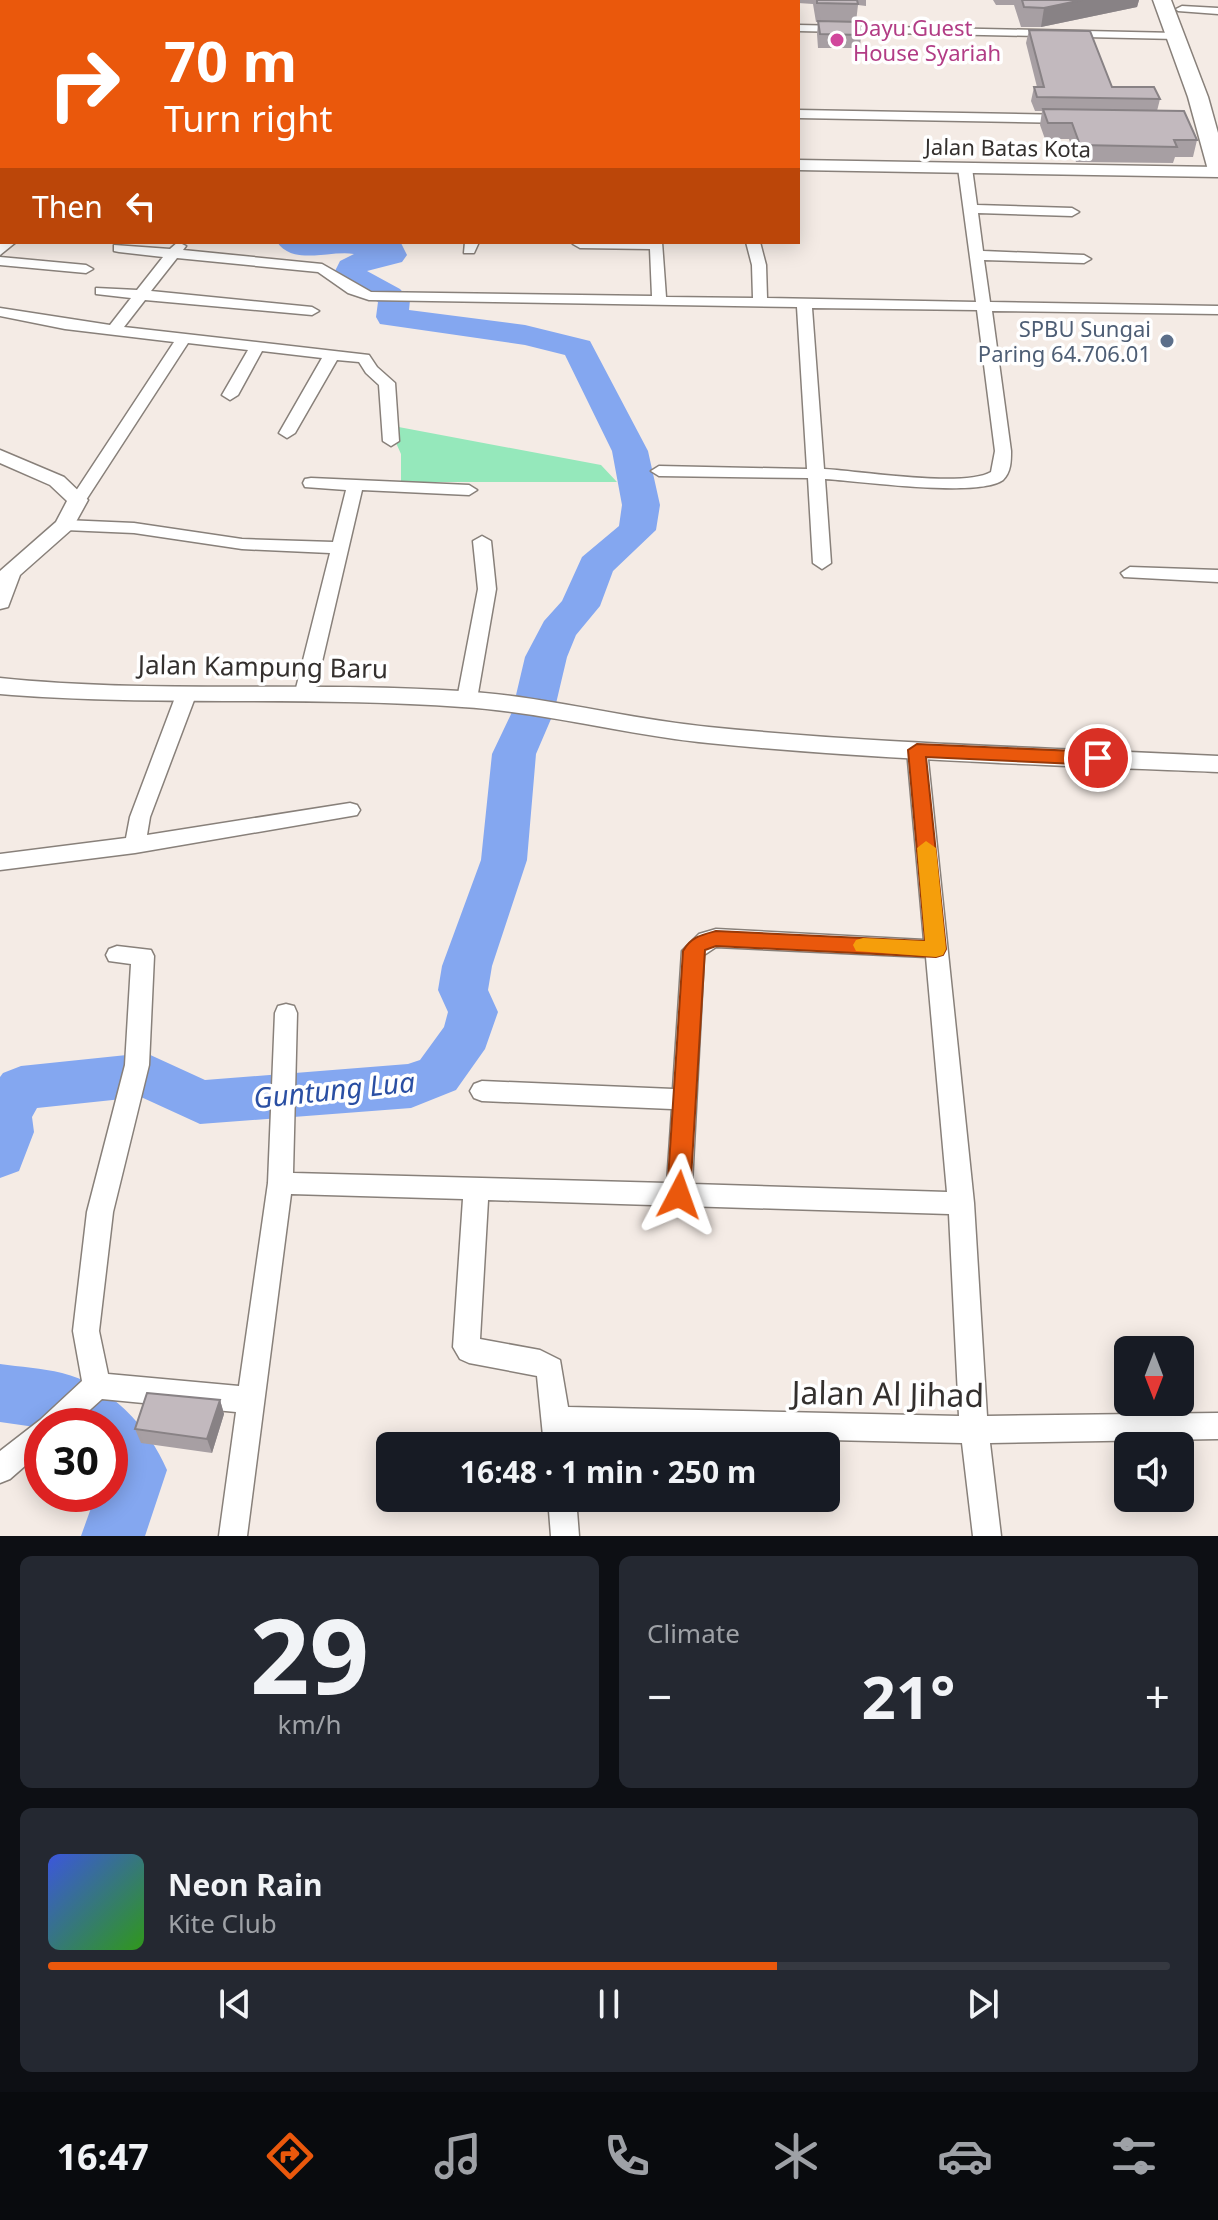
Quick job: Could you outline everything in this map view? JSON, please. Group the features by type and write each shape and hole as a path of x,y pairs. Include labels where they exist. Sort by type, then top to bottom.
{"highway":[{"path":"1162,0 1177,36 1197,121 1218,171"},
{"path":"1180,5 1218,102"}],"street":[{"path":"1180,5 1218,11"},
{"path":"800,28 1177,36"},
{"path":"800,114 1080,119"},
{"name":"Jalan Batas Kota","path":"800,165 1218,171"},
{"path":"659,471 815,474 941,482 979,481 996,477 1003,468 1003,451 965,168"},
{"path":"972,209 1072,212"},
{"path":"580,244 657,245 659,299"},
{"path":"754,244 759,265 760,301"},
{"path":"119,248 177,248 322,268 360,294 383,296 1218,310"},
{"path":"113,331 177,248"},
{"path":"977,255 1084,259"},
{"path":"0,261 86,269"},
{"path":"101,291 312,311"},
{"path":"804,301 822,563"},
{"path":"0,312 113,331 364,358 371,370 387,383 391,441"},
{"path":"0,602 5,571 65,525 78,500 183,339"},
{"path":"230,395 257,347"},
{"path":"287,433 333,353"},
{"path":"0,456 57,481 78,500"},
{"path":"311,483 469,490"},
{"path":"305,692 355,486"},
{"path":"65,525 134,528 242,544 341,548"},
{"path":"467,699 487,589 482,541"},
{"path":"1130,573 1218,576"},
{"name":"Jalan Kampung Baru","path":"0,686 186,695 305,692 467,699 675,732 917,750 1218,764"},
{"path":"135,845 140,817 186,695"},
{"path":"917,750 961,1203 974,1430 987,1536"},
{"path":"0,862 135,845 350,810"},
{"path":"679,1195 693,951 698,944 716,938 936,949"},
{"path":"97,1386 86,1331 100,1212 135,1075 143,956 117,955"},
{"path":"233,1536 280,1183 286,1013"},
{"path":"482,1091 685,1100"},
{"path":"280,1183 961,1203"},
{"path":"476,1189 466,1347 546,1365 551,1373 558,1432"},
{"path":"72,1408 97,1386 251,1400"},
{"name":"Jalan Al Jihad","path":"697,1432 1218,1426"},
{"path":"0,1469 24,1448"},
{"path":"563,1512 565,1536"}],"green space":[{"path":"388,425 601,465 617,482 401,482 401,454"}],"building":[{"path":"817,0 857,0 858,4 817,3"},
{"path":"1022,0 1082,0 1044,8 1024,7"},
{"path":"818,21 859,22 861,35 820,34"},
{"path":"1029,30 1090,31 1112,87 1154,87 1160,99 1037,97 1034,87 1044,87"},
{"path":"1043,109 1184,111 1197,140 1174,140 1177,147 1080,145 1072,123 1048,123"},
{"path":"147,1393 220,1400 207,1439 135,1429"}],"waterway":[{"name":"Guntung Lua","path":"298,244 308,247 335,244"},
{"name":"Guntung Lua","path":"6,1116 21,1088 146,1075 200,1102 411,1086 438,1075 467,1034 473,1012 463,990 467,966 504,860 514,754 533,712 546,657 558,630 580,606 596,566 637,530 641,505 630,451 578,348 525,335 392,317 394,300 350,273 358,262 391,255 390,250 351,244"},
{"name":"Guntung Lua","path":"0,1111 6,1116"},
{"path":"0,1155 7,1132 6,1116"},
{"path":"0,1393 63,1402 72,1408"},
{"path":"128,1459 136,1470 128,1493"},
{"path":"113,1536 121,1512"}],"slow traffic":[{"path":"863,945 936,949 926,848"}],"place":[{"name":"Dayu Guest House Syariah","path":"837,40"},
{"name":"SPBU Sungai Paring 64.706.01","path":"1167,341"}],"route":[{"path":"679,1195 693,951 698,944 716,938 936,949 917,750 1098,758"}]}
